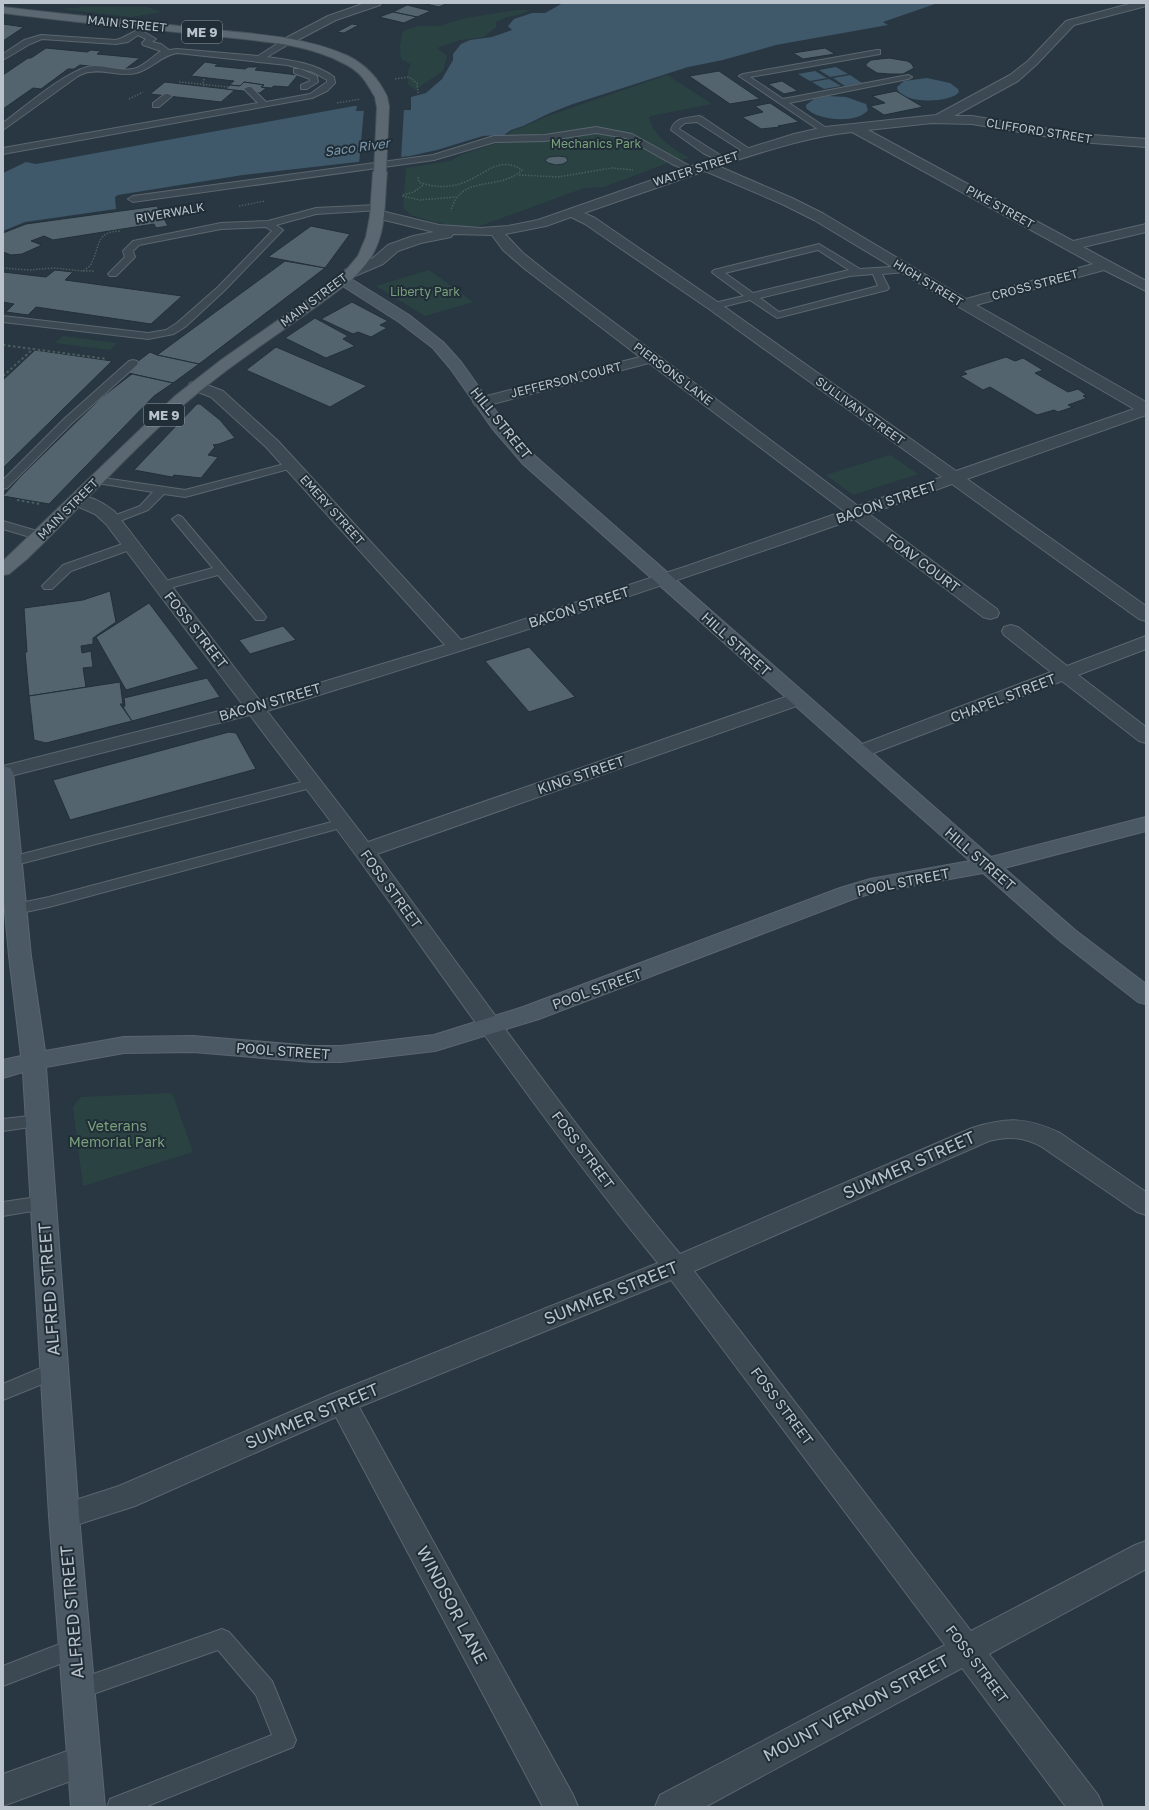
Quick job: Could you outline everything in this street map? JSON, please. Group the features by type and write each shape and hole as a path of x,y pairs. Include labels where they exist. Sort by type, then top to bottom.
{"main road":[{"name":"MAIN STREET","path":"3,10 286,42 327,52 350,62 370,77 381,97 383,107 376,226 369,248 364,257 347,276 196,386 161,417 40,536 32,546 3,570"},
{"name":"HILL STREET","path":"347,276 439,345 457,366 480,402 529,460 987,865 1068,935 1146,996"},
{"name":"ALFRED STREET","path":"3,772 9,871 16,909 20,956 34,1061 64,1516 88,1807"},
{"name":"POOL STREET","path":"3,1069 34,1061 124,1045 167,1043 193,1044 312,1054 341,1054 435,1043 491,1027 724,942 848,893 870,886 987,865 1085,841 1146,824"}],"street":[{"path":"286,42 332,18 376,3"},
{"path":"932,120 959,109 1006,84 1032,63 1064,28 1072,22 1146,3"},
{"name":"WATER STREET","path":"464,231 496,231 541,223 699,168 798,137 825,131 932,120"},
{"name":"CLIFFORD STREET","path":"932,120 972,120 1090,139 1146,144"},
{"name":"PIKE STREET","path":"855,128 1146,287"},
{"name":"HIGH STREET","path":"699,168 799,206 1146,410"},
{"path":"377,211 432,227 464,231"},
{"name":"SULLIVAN STREET","path":"572,212 590,221 714,306 1146,615"},
{"path":"1071,246 1146,228"},
{"path":"347,276 378,261 393,248 418,239 464,231"},
{"name":"PIERSONS LANE","path":"496,231 498,238 509,248 573,299 857,512"},
{"name":"CROSS STREET","path":"964,304 1106,265"},
{"name":"JEFFERSON COURT","path":"480,402 652,358"},
{"name":"EMERY STREET","path":"196,386 217,394 250,423 292,466 457,646"},
{"name":"BACON STREET","path":"3,772 256,708 457,646 663,580 954,479 1146,410"},
{"name":"FOSS STREET","path":"78,500 96,506 105,512 112,520 364,851 491,1027 627,1208 676,1267 1086,1807"},
{"name":"FOAV COURT","path":"857,512 990,612"},
{"path":"1011,630 1146,737"},
{"name":"CHAPEL STREET","path":"859,752 1146,642"},
{"name":"KING STREET","path":"364,851 798,699"},
{"name":"SUMMER STREET","path":"64,1516 125,1497 342,1402 676,1267 981,1134 996,1129 1027,1129 1038,1133 1051,1140 1146,1205"},
{"name":"WINDSOR LANE","path":"342,1402 561,1807"},
{"name":"MOUNT VERNON STREET","path":"672,1807 1146,1554"},
{"path":"3,1790 84,1761"}],"lane":[{"path":"3,58 27,42 41,37 111,42 125,40 148,26"},
{"path":"3,120 9,118 76,72 88,69 131,72 138,71 144,69 165,53 165,50 162,48 146,43 152,39 137,32"},
{"path":"259,59 286,42"},
{"path":"3,127 75,74 90,69 123,72 135,71 144,67 163,53 177,51 274,61 316,70 326,74 331,83 312,96 3,152"},
{"path":"825,131 743,76 877,52"},
{"path":"274,61 275,67 304,73 314,78 314,82 304,87"},
{"path":"782,102 908,77"},
{"path":"248,90 265,105"},
{"path":"156,105 168,96"},
{"path":"724,160 706,151 675,130 676,126 683,121 699,119 750,152"},
{"path":"133,199 434,157 494,140 545,138 596,130 629,136 675,162 699,168"},
{"path":"113,274 130,257 128,251 136,243 221,226 268,224 316,211 377,211"},
{"path":"5,324 17,321 148,336 170,332 181,325 221,289 278,230 268,224"},
{"path":"858,272 819,247 717,272 777,315 884,288 876,271"},
{"path":"714,306 858,272 906,269"},
{"path":"3,486 68,421 134,363"},
{"path":"97,480 185,494 292,466"},
{"path":"112,520 144,508 161,491"},
{"path":"178,519 260,617"},
{"path":"3,525 40,536"},
{"path":"48,586 67,568 131,545"},
{"path":"162,586 221,570"},
{"path":"9,871 313,783"},
{"path":"16,909 57,900 343,823"},
{"path":"3,1125 38,1121"},
{"path":"3,1209 44,1203"},
{"path":"3,1392 55,1370"},
{"path":"79,1689 222,1639 264,1688 285,1740 118,1807"},
{"path":"3,1676 75,1648"}],"path":[{"path":"394,79 409,77 417,83 418,94"},
{"path":"205,78 203,81 205,86"},
{"path":"176,82 248,90"},
{"path":"129,99 146,91"},
{"path":"420,175 418,178 419,182 439,187 464,182 485,169 498,165 508,165 520,168 522,170 519,175"},
{"path":"450,211 457,197 470,187 507,180 519,175 558,178 612,168 638,171"},
{"path":"424,185 414,192 402,196 420,200 457,197"},
{"path":"238,207 243,204 269,200"},
{"name":"RIVERWALK","path":"3,268 29,270 54,268 82,272 92,263 94,252 101,240 108,233 123,230"},
{"path":"3,345 134,363"},
{"path":"3,376 33,349"},
{"path":"11,499 42,504"}],"green space":[{"path":"83,7 148,7 161,12 131,17 61,9"},
{"path":"517,10 530,10 522,14 501,19 496,22 496,27 484,37 460,40 437,48 447,56 443,71 415,90 408,84 408,71 411,64 401,59 400,45 403,31 418,26 440,26 465,18"},
{"name":"Mechanics Park","path":"667,75 712,104 649,117 651,124 665,142 690,158 670,162 604,187 584,188 480,226 455,226 434,222 411,215 403,208 406,168 450,161 461,155 500,142 512,131 545,117"},
{"name":"Liberty Park","path":"429,270 473,302 425,316 376,286"},
{"path":"63,336 117,343 110,350 55,343"},
{"path":"890,455 918,474 853,495 826,475"},
{"name":"Veterans Memorial Park","path":"172,1093 193,1152 83,1186 73,1107 81,1097"}],"water":[{"name":"Saco River","path":"563,3 938,3 883,22 888,25 776,45 723,60 688,67 573,104 511,130 504,135 483,136 437,150 410,156 243,175 118,195 115,197 116,209 25,222 3,231 3,173 26,162 36,164 354,106 357,106 356,111 411,110 411,97 426,93 442,79 453,60 453,54 461,44 470,40 492,37 512,30 508,26 514,19 532,13 545,13"},
{"path":"836,67 848,74 830,77 819,70"},
{"path":"815,71 827,78 810,81 798,74"},
{"path":"850,75 862,83 845,86 833,78"},
{"path":"927,78 950,83 958,89 959,92 946,99 925,100 906,97 900,93 897,87 904,81"},
{"path":"829,79 841,86 824,89 812,82"},
{"path":"828,96 846,97 866,104 868,110 856,117 837,119 819,116 806,108 806,105 814,99"}],"pier":[{"path":"404,108 401,159 359,164 364,109"}],"building":[{"path":"422,3 448,3 439,7"},
{"path":"407,5 431,11 417,17 393,12"},
{"path":"393,12 417,17 404,23 379,17"},
{"path":"3,24 24,27 3,41"},
{"path":"352,24 359,25 344,33 337,32"},
{"path":"46,48 87,52 91,50 101,51 97,54 140,58 124,70 80,65 74,69 68,69 41,89 33,88 3,109 3,75"},
{"path":"825,48 835,54 803,59 793,53"},
{"path":"889,58 907,61 911,63 914,68 903,74 890,74 877,73 866,66 866,64 871,60"},
{"path":"205,62 218,64 215,66 245,69 248,67 258,67 255,70 298,75 288,87 274,86 271,88 261,87 264,85 244,82 240,86 229,85 234,81 191,76"},
{"path":"719,71 760,99 730,104 689,76"},
{"path":"782,81 798,91 784,94 768,84"},
{"path":"165,82 235,90 221,102 150,94"},
{"path":"244,82 264,85 261,87 266,88 260,93 226,89 230,85 240,86"},
{"path":"896,91 923,107 884,115 870,106 885,103 872,96"},
{"path":"770,103 799,122 778,126 780,127 761,129 742,117 763,112 755,106"},
{"path":"549,157 566,157 568,161 563,164 556,165 548,163 545,160"},
{"path":"157,206 168,226 156,228 154,224 53,240 44,236 31,241 42,245 22,254 11,255 3,252 3,233 26,224"},
{"path":"311,226 350,234 325,268 268,257"},
{"path":"285,261 325,268 199,364 157,355"},
{"path":"55,270 73,272 65,280 182,296 151,324 36,307 28,315 6,312 14,304 3,302 3,272 46,277"},
{"path":"352,302 388,321 380,325 387,328 371,337 358,332 353,334 321,319"},
{"path":"315,318 348,336 343,339 355,346 326,358 285,338"},
{"path":"276,347 367,386 330,407 246,370"},
{"path":"35,350 112,361 3,468 3,380"},
{"path":"150,352 157,355 199,364 173,383 124,372"},
{"path":"1006,357 1015,361 1023,358 1043,370 1035,373 1068,392 1078,389 1086,395 1083,396 1087,398 1068,405 1073,407 1058,412 1054,410 1037,415 990,387 983,390 960,376 967,374 963,371"},
{"path":"132,374 173,383 154,396 49,504 3,496 21,476 102,397"},
{"path":"197,404 200,404 220,420 235,438 213,445 215,447 208,455 218,457 201,478 174,475 172,477 134,470"},
{"path":"110,591 116,622 93,638 93,644 81,646 82,653 91,651 93,667 83,668 86,687 29,696 25,652 27,652 24,608 83,600"},
{"path":"149,603 199,669 126,690 96,637"},
{"path":"283,626 296,640 250,654 239,640"},
{"path":"529,647 575,697 529,712 485,661"},
{"path":"207,678 220,697 132,721 123,707 125,706 124,698"},
{"path":"120,682 123,704 120,704 132,721 46,743 34,740 29,696"},
{"path":"229,732 236,733 256,769 70,820 53,780"}]}
